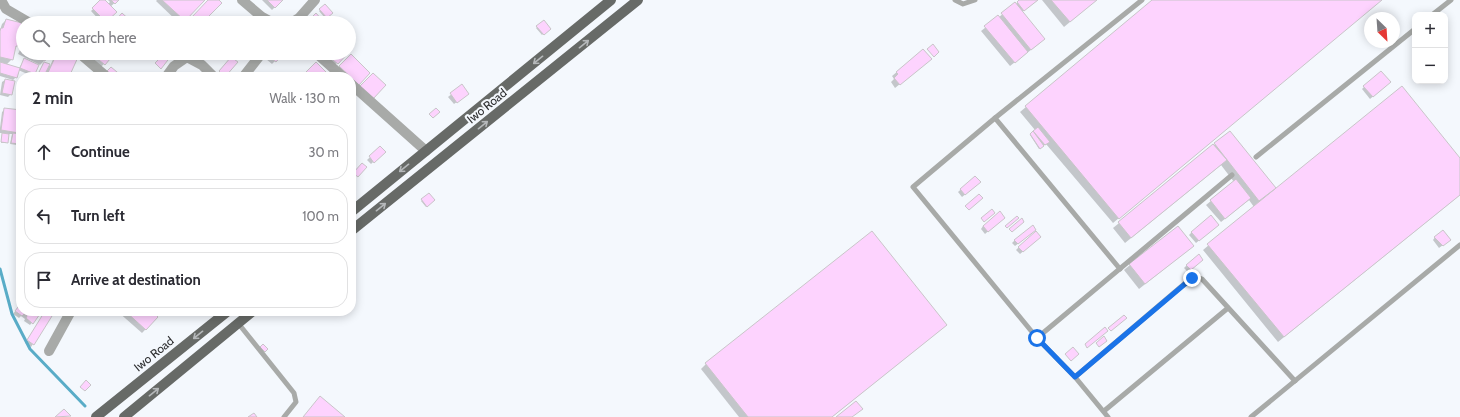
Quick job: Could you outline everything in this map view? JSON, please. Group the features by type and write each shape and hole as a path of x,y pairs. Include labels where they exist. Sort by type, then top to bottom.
{"main road":[{"name":"Iwo Road","path":"356,208 611,0"},
{"name":"Iwo Road","path":"356,227 638,0"},
{"name":"Iwo Road","path":"96,417 222,316"},
{"path":"124,417 247,316"}],"street":[{"path":"1,0 6,9 18,16"},
{"path":"242,0 261,16"},
{"path":"301,16 315,0"},
{"path":"87,60 101,72"},
{"path":"170,72 174,66 183,60"},
{"path":"193,60 202,65 209,72"},
{"path":"247,72 256,60"},
{"path":"324,60 337,72"},
{"path":"356,88 426,151"},
{"path":"49,351 68,316"}],"lane":[{"path":"955,0 963,4 975,0"},
{"path":"1108,417 1075,377 1037,338 913,187 995,118 1142,0"},
{"path":"1436,12 1451,0"},
{"path":"1256,158 1412,31"},
{"path":"995,118 1120,269"},
{"path":"1037,338 1232,175"},
{"path":"1251,417 1460,245"},
{"path":"1075,377 1192,278 1197,277 1202,279 1295,381"},
{"path":"1104,411 1228,308"},
{"path":"238,323 294,393 296,402 284,417"}],"building":[{"path":"100,0 105,0 117,12 113,16 100,16 92,8"},
{"path":"111,0 119,0 115,4"},
{"path":"162,0 205,0 190,16 180,16"},
{"path":"208,0 219,0 222,3 209,16 193,16"},
{"path":"267,0 283,0 275,8"},
{"path":"1019,0 1038,0 1024,11 1017,2"},
{"path":"1051,0 1097,0 1070,22"},
{"path":"1152,0 1382,0 1368,12 1364,12 1364,15 1119,219 1025,106"},
{"path":"1015,2 1045,39 1031,50 1001,13"},
{"path":"325,4 333,13 329,16 325,16 319,9"},
{"path":"998,15 1028,52 1015,63 984,26"},
{"path":"6,19 16,22 16,46 13,60 0,57 0,31 1,28 3,28"},
{"path":"544,20 551,29 544,35 536,26"},
{"path":"933,44 939,52 934,57 927,49"},
{"path":"923,49 932,59 900,85 894,78 898,74 896,72"},
{"path":"356,59 370,73 359,85 356,82 356,72 345,72 339,66 345,60"},
{"path":"23,60 28,60 39,65 36,72 30,72 20,68"},
{"path":"54,60 77,60 71,72 48,72"},
{"path":"99,60 109,60 105,65"},
{"path":"158,60 168,60 161,69 155,63"},
{"path":"228,60 235,60 238,62 229,72 219,71"},
{"path":"333,60 342,60 338,64"},
{"path":"0,62 20,68 19,72 16,72 16,78 0,73"},
{"path":"44,62 50,64 46,72 39,72"},
{"path":"316,62 326,72 306,72"},
{"path":"111,67 117,72 108,72 107,71"},
{"path":"1381,71 1391,82 1373,97 1363,86"},
{"path":"373,73 386,85 373,99 360,86"},
{"path":"5,79 15,81 12,95 2,93"},
{"path":"462,84 469,94 457,103 450,93"},
{"path":"1402,86 1460,158 1460,195 1284,337 1207,244"},
{"path":"4,108 16,109 16,132 1,130"},
{"path":"436,108 440,112 433,118 429,114"},
{"path":"1038,127 1050,142 1045,145 1033,131"},
{"path":"1033,131 1044,146 1040,149 1030,134"},
{"path":"1230,131 1276,188 1259,201 1214,143"},
{"path":"2,133 9,134 8,143 1,142"},
{"path":"13,133 16,133 16,144 11,143"},
{"path":"1213,144 1227,160 1131,238 1118,222"},
{"path":"380,146 386,152 374,163 369,156"},
{"path":"362,163 367,167 358,177 356,175 356,170"},
{"path":"975,176 981,182 965,195 960,189"},
{"path":"1236,179 1251,198 1225,219 1210,200"},
{"path":"429,193 435,200 427,207 421,199"},
{"path":"979,194 983,198 969,210 965,206"},
{"path":"992,209 995,213 984,222 981,218"},
{"path":"1000,211 1005,218 988,232 983,226"},
{"path":"1211,215 1219,225 1199,241 1191,232"},
{"path":"1017,216 1019,218 1007,228 1005,226"},
{"path":"1022,218 1024,222 1012,232 1009,229"},
{"path":"1033,225 1036,230 1018,244 1014,240"},
{"path":"1178,226 1194,246 1145,284 1129,264"},
{"path":"1443,230 1451,240 1443,246 1434,237"},
{"path":"872,231 947,325 832,417 748,417 705,363"},
{"path":"1036,231 1041,237 1023,252 1018,247"},
{"path":"1199,254 1203,260 1191,270 1186,265"},
{"path":"1124,315 1127,318 1111,331 1108,328"},
{"path":"27,316 39,316 33,324 26,318"},
{"path":"42,316 52,316 34,345 27,340"},
{"path":"131,316 157,316 158,317 146,330"},
{"path":"1105,327 1108,331 1087,348 1085,344"},
{"path":"1104,336 1107,341 1099,347 1096,343"},
{"path":"263,344 268,349 265,352 260,347"},
{"path":"1073,347 1079,354 1071,361 1065,354"},
{"path":"86,380 91,385 85,391 80,387"},
{"path":"320,396 345,417 303,417"},
{"path":"856,401 863,409 852,417 836,417"},
{"path":"64,409 71,416 55,417"},
{"path":"254,413 257,417 248,417"}],"waterway":[{"path":"0,269 12,314 30,349 85,406"}],"route":[{"path":"1037,338 1075,377 1192,278"}]}
